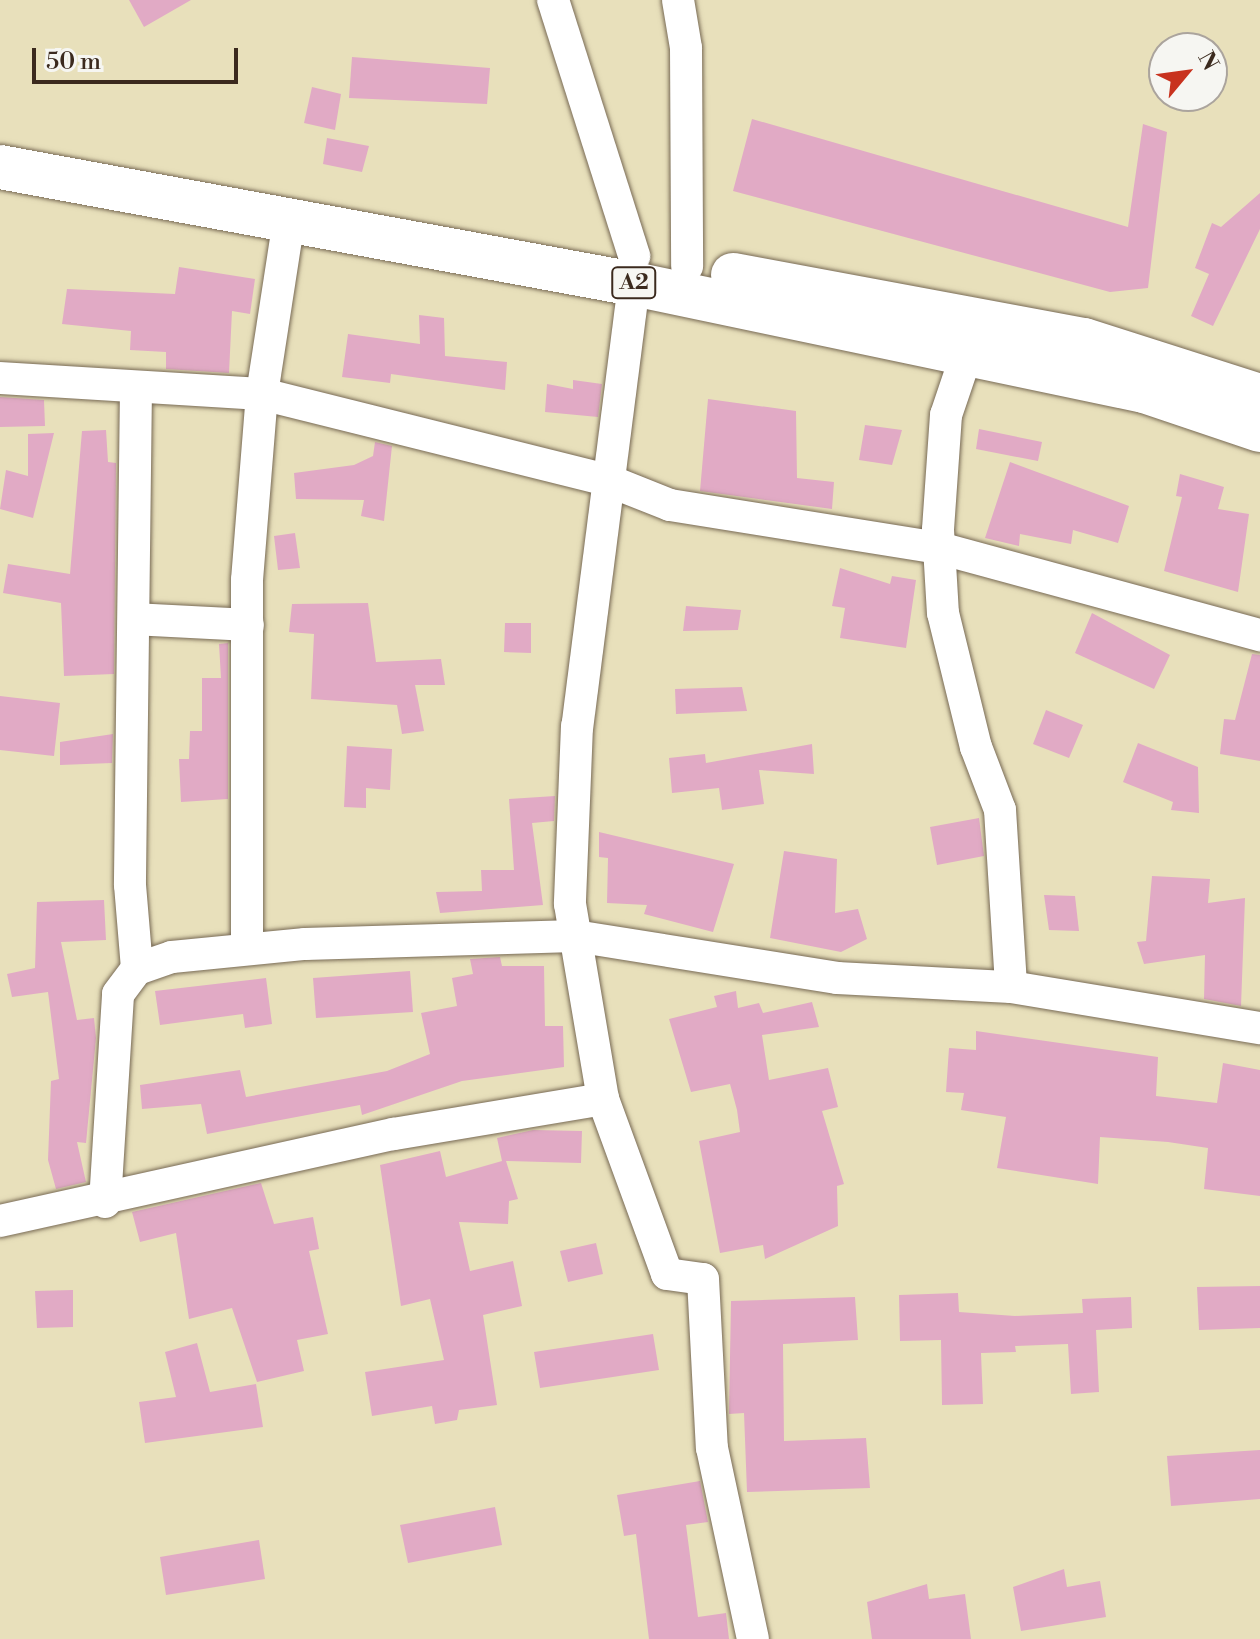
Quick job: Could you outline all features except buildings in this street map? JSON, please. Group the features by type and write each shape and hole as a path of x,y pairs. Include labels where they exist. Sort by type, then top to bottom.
{"highway":[{"name":"A2","path":"0,137 634,270 967,353 1144,391 1260,430"},
{"name":"A2","path":"0,167 289,220 634,270 687,266 1084,340 1260,396"}],"street":[{"path":"553,0 634,270 577,726 575,936 603,1099 667,1274 703,1279 712,1448 753,1639"},
{"path":"678,0 686,48 687,266"},
{"path":"247,948 248,625 262,394 289,220"},
{"path":"967,353 946,415 939,548 943,613 976,747 1000,810 1011,987"},
{"path":"0,378 262,394 607,480 670,505 939,548 1260,635"},
{"path":"136,387 130,885 137,969"},
{"path":"134,619 248,625"},
{"path":"105,1202 118,994 137,969 247,948 575,936 837,978 1011,987 1260,1028"},
{"path":"0,1221 105,1202 394,1134 603,1099"}]}
